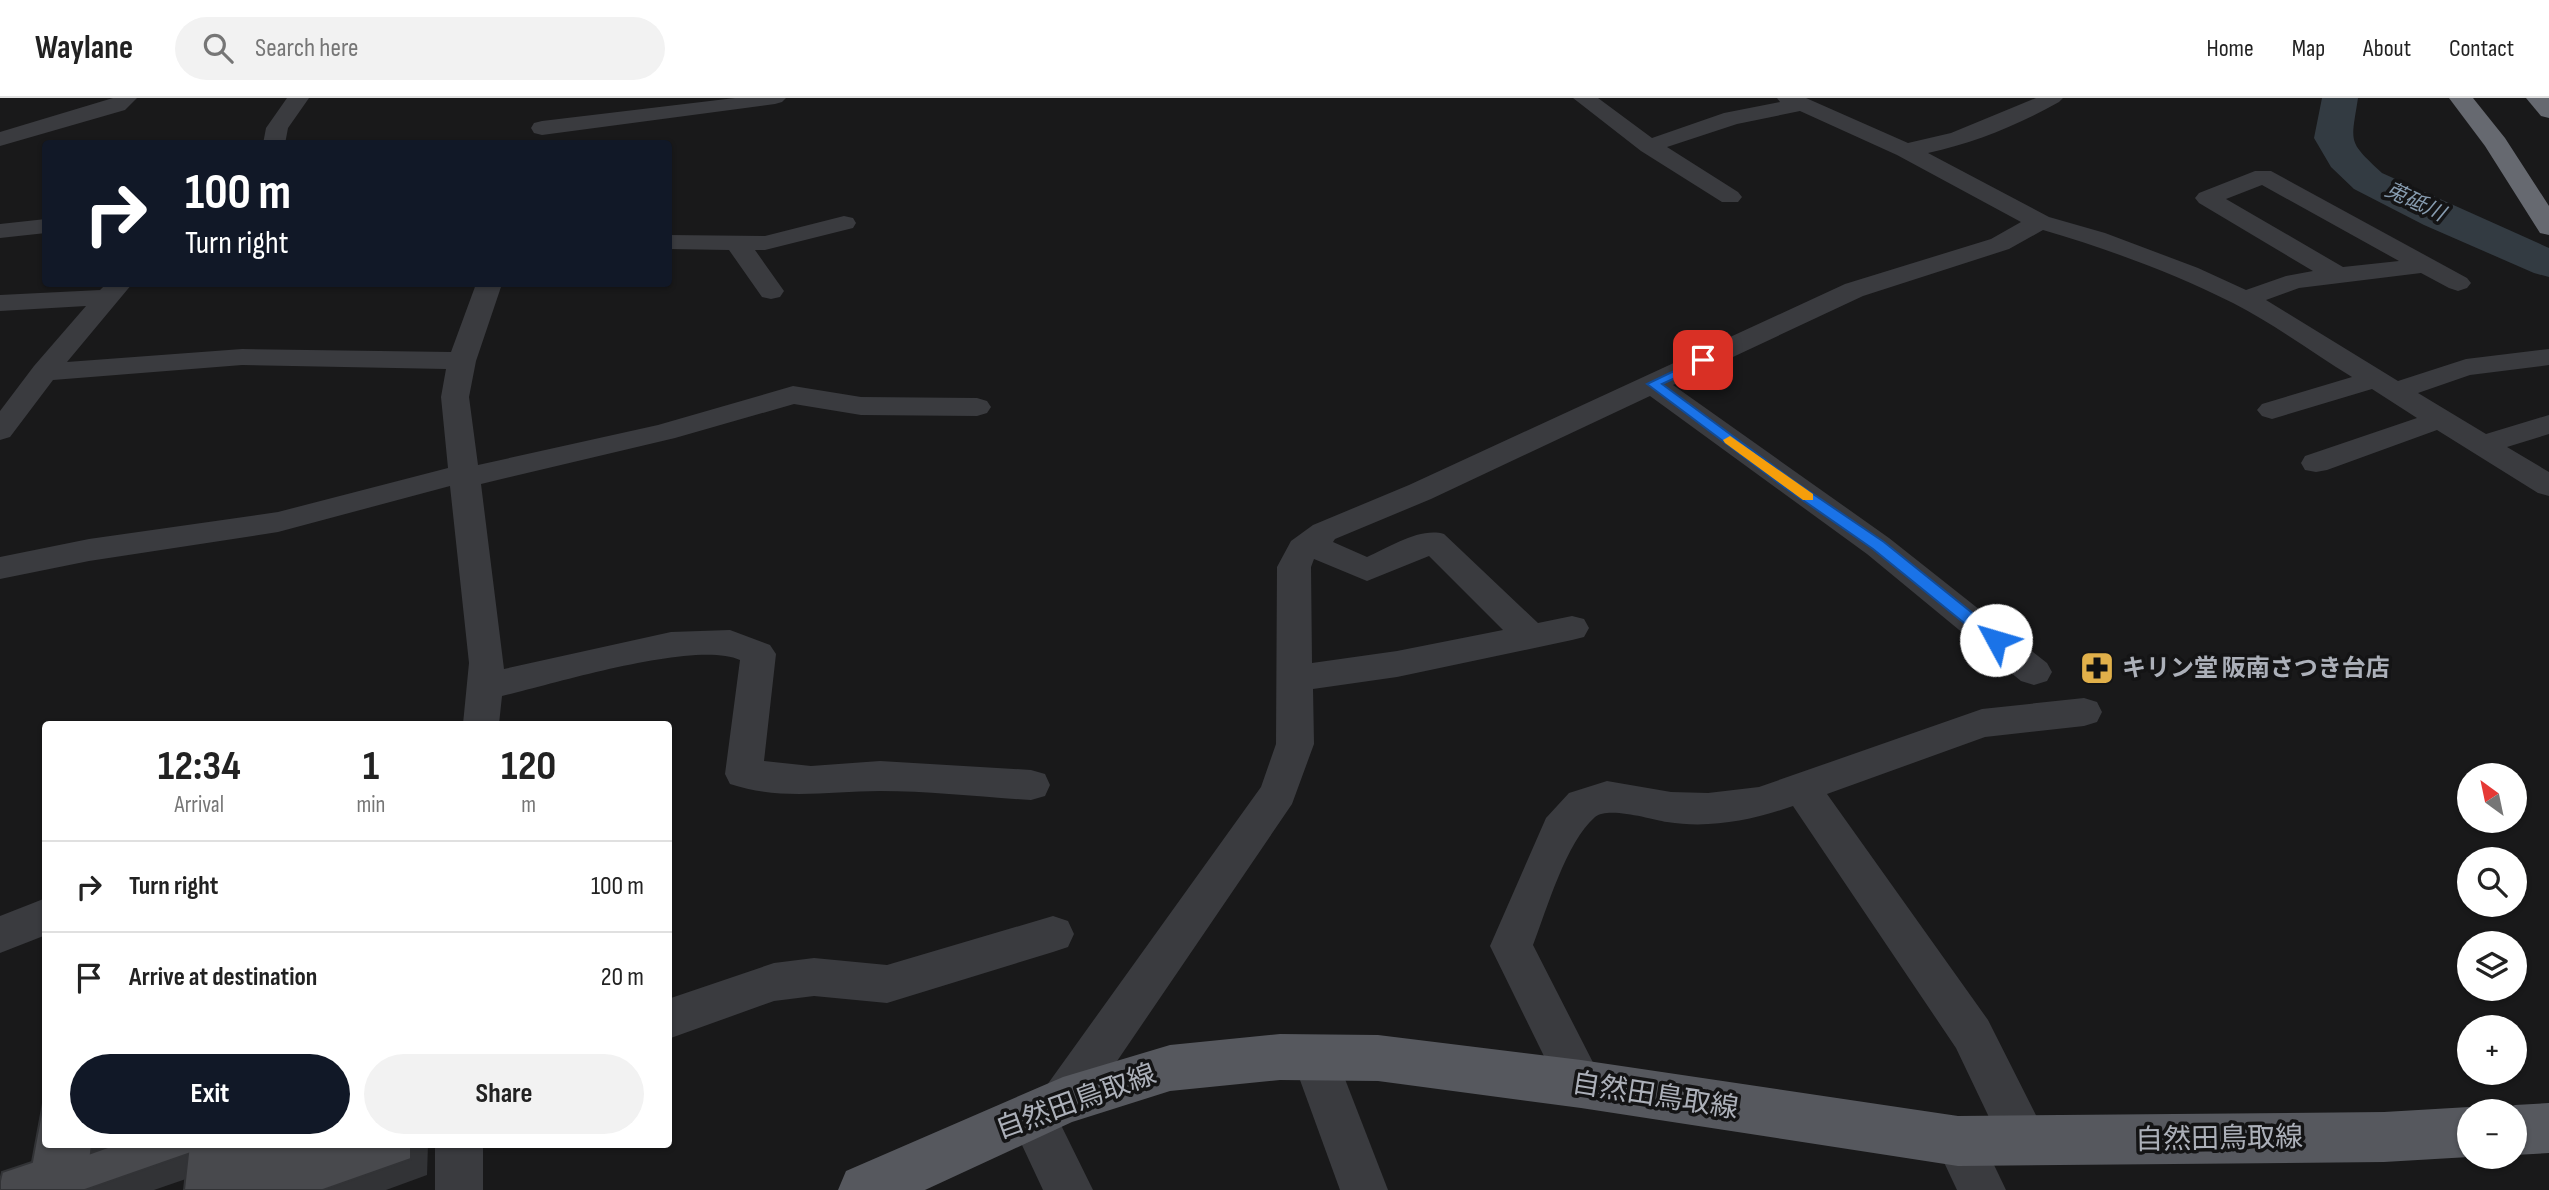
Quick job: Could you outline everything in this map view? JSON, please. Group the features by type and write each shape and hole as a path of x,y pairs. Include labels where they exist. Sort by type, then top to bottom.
{"highway":[{"path":"2461,98 2496,143 2548,223"},
{"path":"2488,98 2549,183"},
{"path":"2538,98 2549,111"}],"main road":[{"name":"自然田鳥取線","path":"865,1190 1047,1108 1170,1068 1280,1057 1378,1058 1581,1084 1958,1141 2384,1137 2457,1133"},
{"path":"2527,1129 2549,1128"}],"street":[{"path":"0,139 117,104 126,98"},
{"path":"274,140 276,128 298,98"},
{"path":"542,127 713,108 775,98"},
{"path":"1584,98 1648,146 1730,197"},
{"path":"1905,150 1918,149 1957,137 2052,98"},
{"path":"1648,146 1732,118 1794,102 1905,150 2040,222 2107,242 2189,273 2245,299 2549,486"},
{"path":"2336,274 2207,198 2263,176 2458,283"},
{"path":"1069,1190 1047,1108 1278,793 1295,744 1294,567 1303,549 1324,532 1420,492 1854,290 2000,244 2040,222"},
{"path":"672,242 765,243 844,223"},
{"path":"0,231 42,226"},
{"path":"737,243 771,291"},
{"path":"2245,299 2295,281 2426,265"},
{"path":"481,721 487,663 455,397 462,361 488,287"},
{"path":"0,303 113,290"},
{"path":"0,430 44,372 113,290"},
{"path":"44,372 242,357 462,361"},
{"path":"2272,410 2466,367 2549,357"},
{"path":"1653,384 1878,546 2035,672"},
{"path":"0,568 89,550 278,522 465,475 665,432 793,395 861,406 976,407"},
{"path":"2316,463 2441,419"},
{"path":"2484,446 2549,424"},
{"path":"1310,544 1367,570 1433,541 1530,636"},
{"path":"1294,679 1397,664 1572,628"},
{"path":"484,687 671,644 730,642 758,654 744,774 811,781 880,776 1031,785"},
{"path":"1581,1084 1511,946 1560,829 1583,804 1606,796 1671,807 1708,809 1760,802 1982,723 2084,712"},
{"path":"1801,787 1972,1034 2025,1141"},
{"path":"0,935 42,918"},
{"path":"672,1018 774,982 814,976 887,984 1053,934"},
{"path":"1315,1058 1364,1190"},
{"path":"1958,1141 1982,1190"},
{"path":"459,1148 459,1190"}],"building":[{"path":"42,1108 42,1148 92,1148 91,1153 105,1148 411,1148 411,1159 323,1190 184,1190 188,1154 85,1190 0,1190 2,1172 32,1162"}],"waterway":[{"name":"莵砥川","path":"2340,98 2333,138 2345,159 2368,181 2439,216 2549,264"}],"slow traffic":[{"path":"1730,440 1808,497"}],"place":[{"name":"キリン堂 阪南さつき台店","path":"2097,668"}],"route":[{"path":"1703,360 1653,384 1878,546 1996,640"}]}
